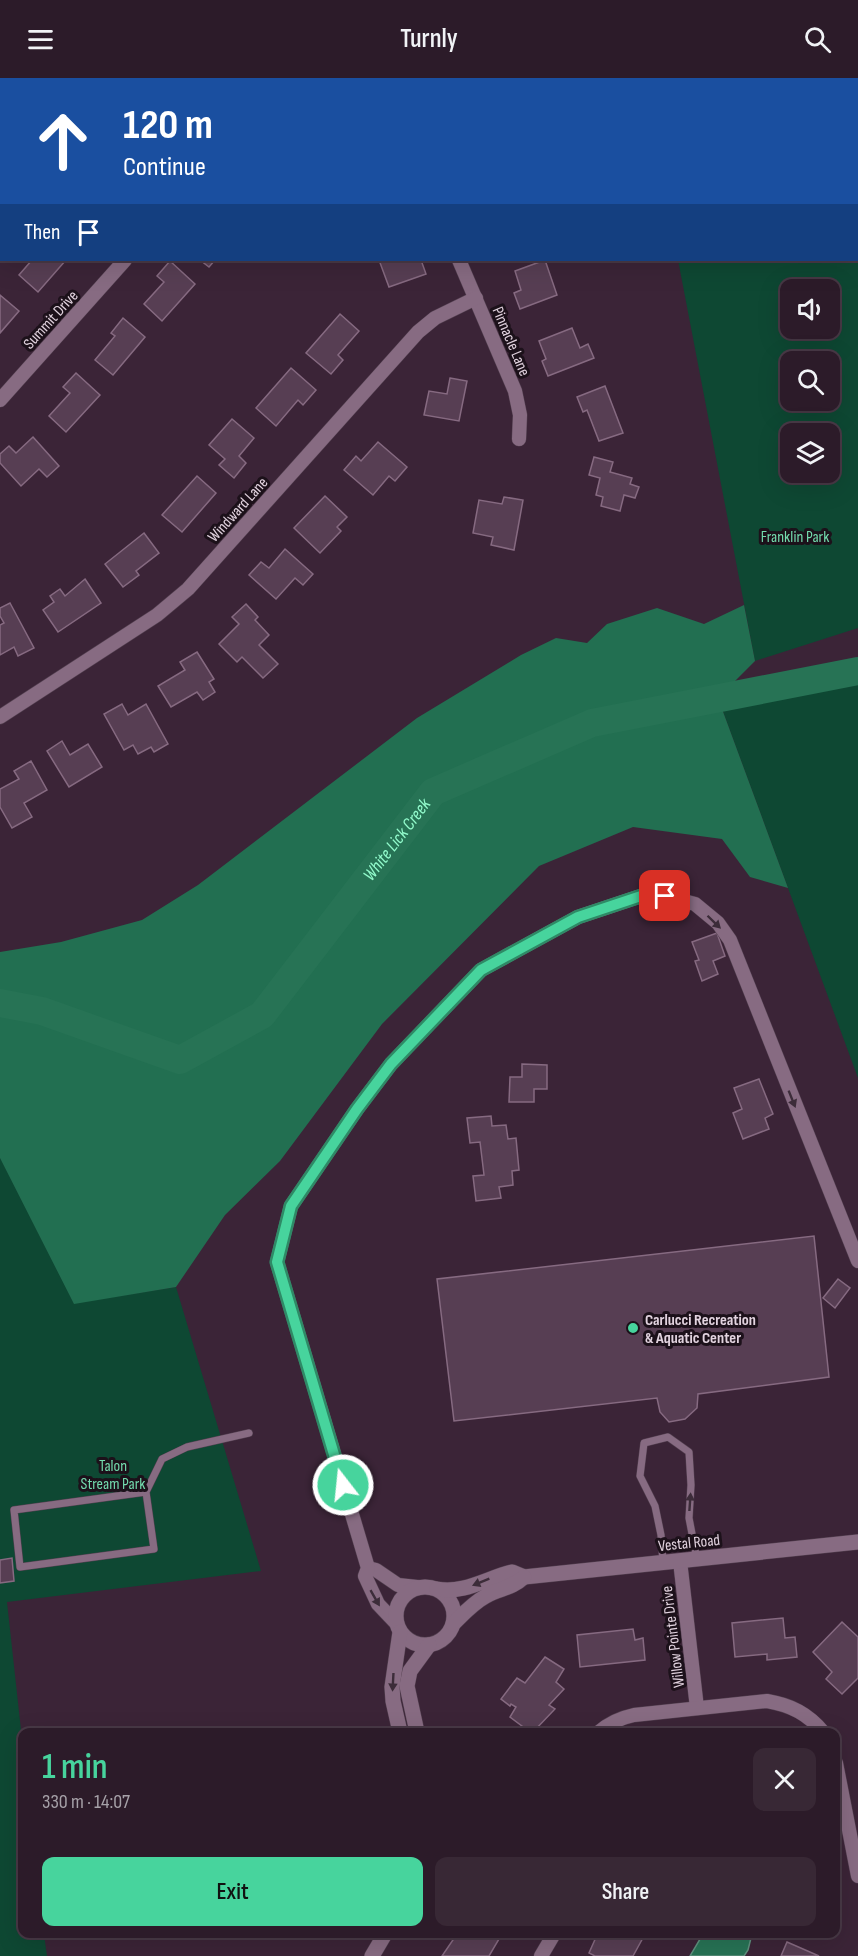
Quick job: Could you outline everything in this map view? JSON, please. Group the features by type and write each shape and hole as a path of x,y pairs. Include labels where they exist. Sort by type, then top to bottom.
{"street":[{"name":"Summit Drive","path":"0,400 124,261"},
{"name":"Pinnacle Lane","path":"459,261 515,391 520,415 519,438"},
{"name":"Windward Lane","path":"0,717 157,615 188,589 418,332 435,318 476,298"},
{"path":"368,1568 376,1570 398,1585 437,1589 450,1599 453,1605 453,1624 444,1639 435,1644 414,1644 398,1628 375,1598 365,1576 368,1568 277,1262 291,1206 357,1109 391,1064 481,970 578,917 641,896 665,896 695,904 718,923 730,940 858,1261"},
{"name":"Vestal Road","path":"437,1589 447,1591 464,1589 512,1572 524,1577 858,1542"},
{"name":"Willow Pointe Drive","path":"680,1562 697,1708"},
{"name":"Vestal Road","path":"453,1624 475,1602 500,1589 514,1586 524,1577"},
{"path":"399,1728 392,1687 398,1628 395,1612 404,1594 417,1587"},
{"path":"416,1728 407,1686 410,1671 429,1645"},
{"path":"604,1728 623,1718 760,1701 780,1703 797,1709 813,1720 820,1728"},
{"path":"840,1784 858,1876"},
{"path":"372,1956 383,1938"},
{"path":"542,1956 552,1938"}],"lane":[{"path":"146,1492 14,1510 20,1567 154,1549 146,1492 162,1460 187,1447 249,1432"},
{"path":"663,1563 661,1535 655,1506 640,1476 644,1443 668,1437 689,1452 692,1485 689,1518 697,1560"}],"green space":[{"name":"Franklin Park","path":"678,261 858,261 858,628 755,661"},
{"path":"858,671 858,1078 718,698"},
{"name":"Talon Stream Park","path":"0,1157 74,1303 176,1287 261,1571 7,1602 21,1728 18,1728 18,1938 45,1938 47,1956 0,1956"}],"shaded area":[{"path":"744,605 755,661 718,698 788,888 750,877 722,839 633,827 539,866 382,1024 280,1161 225,1215 176,1287 74,1304 0,1158 0,952 61,942 142,920 198,885 417,718 521,655 556,638 587,643 607,624 657,608 704,624"},
{"path":"701,1938 751,1938 744,1956 690,1956"}],"building":[{"path":"31,261 65,261 38,292 19,275"},
{"path":"170,261 195,284 162,321 144,304 164,282 157,276"},
{"path":"201,261 214,261 209,267"},
{"path":"379,261 421,261 426,274 389,287"},
{"path":"545,261 557,295 520,309 514,293 521,290 515,271"},
{"path":"0,295 19,311 0,333"},
{"path":"340,314 359,331 338,355 343,360 331,374 306,353"},
{"path":"123,318 145,337 113,375 95,360 115,336 111,333"},
{"path":"572,328 580,348 588,344 594,358 548,376 542,361 546,359 539,341"},
{"path":"291,368 316,390 303,405 298,400 276,426 256,408"},
{"path":"76,373 100,395 66,432 49,416 70,393 63,387"},
{"path":"450,378 467,381 459,421 424,415 429,391 447,394"},
{"path":"605,386 623,433 599,441 587,410 583,412 577,397"},
{"path":"232,419 254,438 239,456 246,463 234,478 219,465 225,459 209,445"},
{"path":"33,437 59,466 47,477 39,469 21,486 0,463 0,454 9,446 16,453"},
{"path":"378,442 407,467 395,481 389,476 373,495 344,470 356,456 361,461"},
{"path":"594,457 613,462 610,472 632,478 630,484 639,487 635,498 624,495 620,511 601,506 603,497 596,495 600,478 589,475"},
{"path":"197,476 216,493 182,532 162,515"},
{"path":"325,496 347,517 337,527 341,531 320,553 294,528"},
{"path":"504,497 523,500 514,550 491,545 493,537 473,533 479,500 502,504"},
{"path":"144,533 159,553 136,571 139,575 123,587 105,564"},
{"path":"285,549 313,574 303,585 295,578 276,599 249,575 261,562 269,568"},
{"path":"85,579 101,603 58,632 43,610 54,602 50,596 60,589 65,596"},
{"path":"10,603 34,648 18,656 14,647 0,655 0,625 4,623 0,616 0,608"},
{"path":"246,604 258,617 255,620 269,635 259,645 278,664 263,678 242,657 237,662 219,644 239,624 232,617"},
{"path":"197,652 214,679 209,682 215,692 203,700 197,692 171,707 158,686 185,670 180,662"},
{"path":"122,704 128,715 146,704 168,744 154,752 151,747 138,754 133,745 124,750 104,714"},
{"path":"62,741 70,755 88,744 102,767 69,787 47,751"},
{"path":"31,761 47,790 24,803 32,817 12,828 0,807 0,789 19,779 14,771"},
{"path":"717,933 725,956 713,961 718,974 702,981 695,961 699,960 692,942"},
{"path":"522,1064 547,1065 547,1089 534,1089 534,1102 509,1102 510,1077 522,1077"},
{"path":"759,1079 773,1114 765,1118 769,1129 743,1139 733,1113 742,1109 734,1088"},
{"path":"491,1116 492,1126 506,1125 508,1139 516,1138 519,1170 512,1171 513,1185 499,1187 501,1198 476,1201 473,1176 484,1175 480,1142 470,1143 467,1118"},
{"name":"Carlucci Recreation & Aquatic Center","path":"814,1236 829,1377 698,1394 697,1408 685,1419 669,1422 660,1412 657,1398 454,1421 437,1279"},
{"path":"838,1279 850,1288 835,1308 823,1298"},
{"path":"12,1558 14,1581 0,1583 0,1560"},
{"path":"783,1618 785,1638 795,1637 797,1657 767,1660 767,1654 735,1657 732,1623"},
{"path":"842,1622 858,1637 858,1678 842,1694 826,1679 832,1672 813,1652"},
{"path":"633,1629 635,1640 643,1638 645,1660 580,1667 577,1635"},
{"path":"545,1657 564,1669 556,1682 564,1689 549,1705 555,1709 537,1728 525,1728 510,1717 516,1707 511,1704 510,1706 501,1699 517,1678 525,1683"},
{"path":"454,1938 500,1938 489,1956 442,1956"},
{"path":"596,1938 643,1938 633,1956 595,1956 589,1953"},
{"path":"787,1942 819,1956 781,1956"}],"waterway":[{"name":"White Lick Creek","path":"0,1003 42,1011 180,1060 262,1015 433,792 592,723 858,671"}],"place":[{"name":"Carlucci Recreation & Aquatic Center","path":"633,1328"}],"route":[{"path":"343,1485 277,1262 291,1206 357,1109 391,1064 481,970 578,917 641,896 665,896"}]}
